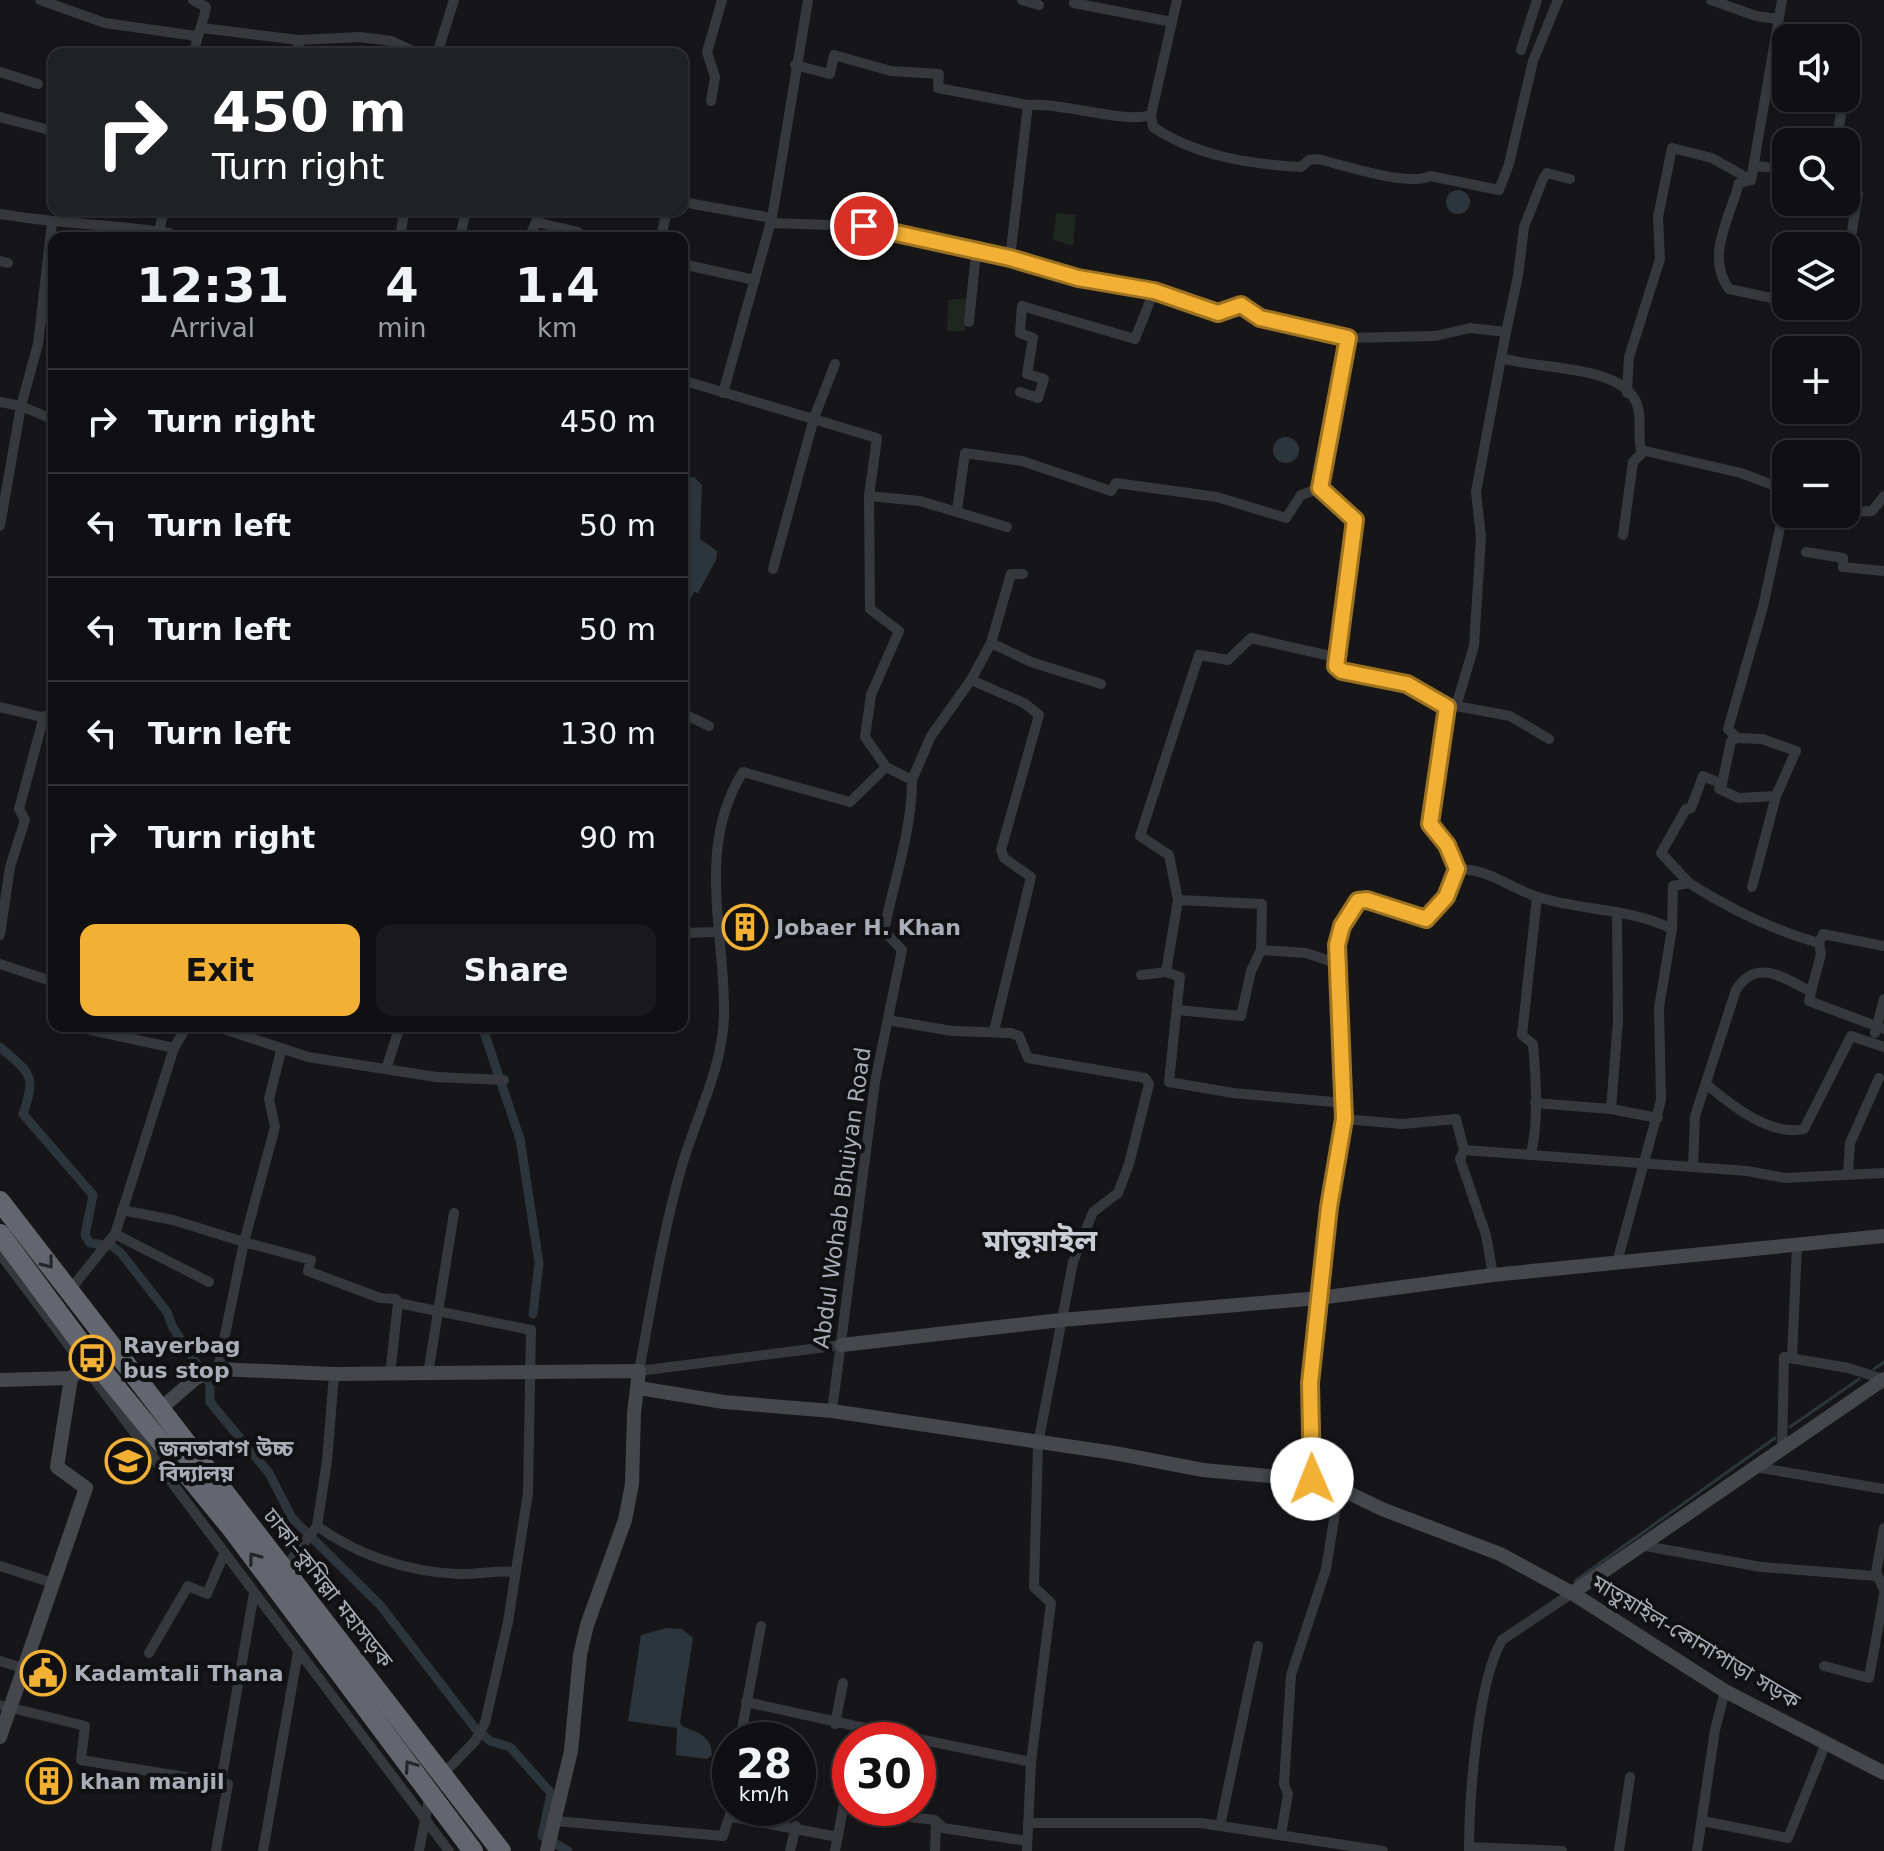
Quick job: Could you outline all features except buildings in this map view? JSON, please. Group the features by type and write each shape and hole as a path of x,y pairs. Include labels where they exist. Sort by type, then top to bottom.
{"highway":[{"name":"ঢাকা–কুমিল্লা মহাসড়ক","path":"0,1201 501,1851"},
{"name":"ঢাকা–কুমিল্লা মহাসড়ক","path":"0,1234 87,1362 232,1529 473,1851"},
{"path":"69,1291 111,1335 295,1555 512,1851"}],"street":[{"path":"40,0 105,23 299,40 360,37 391,41 407,48"},
{"path":"193,0 206,7 195,48"},
{"path":"439,48 454,0"},
{"path":"711,101 715,77 709,67 707,52 722,0"},
{"path":"723,393 771,220 808,0"},
{"path":"1022,0 1039,5"},
{"path":"1177,0 1151,115 1153,127 1169,138 1233,159 1301,167 1309,160 1318,159 1371,172 1422,180 1430,176 1499,190 1509,164 1533,61 1558,0"},
{"path":"1521,50 1537,0"},
{"path":"1711,0 1756,16 1777,19"},
{"path":"1777,24 1782,0"},
{"path":"1074,3 1172,22"},
{"path":"298,48 299,40"},
{"path":"795,65 830,74 834,55 891,71 939,74 938,88 1028,105 1082,108 1141,118 1151,115"},
{"path":"1752,176 1759,153 1772,68"},
{"path":"0,72 38,84"},
{"path":"1010,258 1028,105"},
{"path":"0,117 48,130"},
{"path":"1627,393 1629,357 1660,259 1658,217 1672,148 1712,158 1752,176"},
{"path":"1772,168 1756,166 1752,176 1739,183 1728,211 1717,263 1729,289 1772,298"},
{"path":"1312,1479 1310,1383 1329,1207 1344,1119 1342,1019 1336,963 1342,926 1358,901 1367,900 1426,919 1446,897 1457,869 1447,845 1430,824 1451,706 1474,646 1481,537 1476,492 1518,276 1524,227 1547,173 1570,179"},
{"path":"688,203 771,220 864,226 1010,258 1078,278 1154,291 1218,313 1241,305 1260,318 1348,338 1435,336 1470,328 1506,332"},
{"path":"0,214 136,232"},
{"path":"532,232 536,222 578,232"},
{"path":"51,232 52,223"},
{"path":"969,322 976,253"},
{"path":"0,526 21,406 38,344 48,258"},
{"path":"688,265 755,280"},
{"path":"1020,392 1038,398 1044,379 1027,374 1033,338 1020,333 1022,306 1135,339 1154,291"},
{"path":"1320,488 1348,338"},
{"path":"1501,358 1612,378 1637,402 1638,440 1644,451 1741,473 1772,485"},
{"path":"773,569 814,418 835,364"},
{"path":"688,382 877,438 869,496 870,609 899,631 871,695 865,737 874,756 886,767 912,780 931,736 971,680 991,643 1011,574 1023,574"},
{"path":"0,402 21,406 48,417"},
{"path":"1623,535 1633,462 1644,451"},
{"path":"957,510 965,453 1022,461 1111,491 1116,483 1217,497 1286,518 1301,495 1320,488"},
{"path":"1320,488 1355,520 1335,657 1342,671 1407,684 1451,706 1510,716 1549,739"},
{"path":"869,496 957,510 1007,527"},
{"path":"1860,511 1872,511 1884,496"},
{"path":"1737,738 1728,729 1763,607 1780,528"},
{"path":"1806,552 1843,558 1843,567 1884,571"},
{"path":"1166,972 1178,900 1169,855 1140,836 1199,655 1228,660 1251,638 1335,657"},
{"path":"991,643 1031,662 1101,684"},
{"path":"971,680 1024,703 1039,715 1001,850 1004,858 1031,877 994,1031"},
{"path":"0,707 48,718"},
{"path":"688,716 709,726"},
{"path":"0,935 10,867 25,820 19,809 48,721"},
{"path":"1752,887 1776,796 1796,751 1762,739 1737,738 1731,741 1719,789 1739,798 1776,796"},
{"path":"547,1851 571,1751 580,1655 587,1625 625,1520 632,1484 639,1371 671,1209 702,1106 720,1061 724,1007 715,862 726,813 743,772 850,802 886,767"},
{"path":"1722,784 1703,776 1691,808 1686,809 1661,853 1689,883 1740,913 1819,943"},
{"name":"Abdul Wohab Bhuiyan Road","path":"832,1411 875,1082 902,950 884,931 897,865 912,816 912,780"},
{"path":"1457,869 1476,869 1537,897 1638,916 1672,929"},
{"path":"1617,1262 1658,1118 1661,1092 1659,1008 1672,929 1673,886 1689,883"},
{"path":"1531,1154 1537,1124 1533,1044 1522,1035 1537,897"},
{"path":"1177,1010 1241,1016 1251,971 1261,950 1262,904 1178,900"},
{"path":"1611,1109 1618,1020 1617,913"},
{"path":"688,933 718,932"},
{"path":"1880,1029 1809,1001 1823,934 1884,946"},
{"path":"1261,950 1306,953 1336,963"},
{"path":"0,964 48,980"},
{"path":"1693,1167 1694,1125 1742,982 1758,972 1767,971 1811,992"},
{"path":"1141,975 1166,972 1180,977 1169,1082 1233,1093 1344,1103"},
{"path":"1870,1042 1880,1029 1884,999"},
{"path":"888,1020 952,1031 994,1031 1019,1036 1023,1055 1033,1060 1145,1078 1149,1084 1129,1164 1118,1193 1093,1212 1085,1224 1061,1320 1038,1444 1034,1587 1051,1603 1031,1762 1027,1846 943,1828 936,1821"},
{"path":"101,1032 174,1048"},
{"path":"69,1291 114,1235 174,1048 183,1032"},
{"path":"231,1032 281,1051 386,1069 500,1080"},
{"path":"386,1069 398,1032"},
{"path":"1706,1084 1756,1118 1789,1133 1804,1129 1851,1036 1884,1047"},
{"path":"218,1369 244,1242 275,1127 269,1099 281,1051"},
{"path":"1848,1174 1850,1143 1879,1078"},
{"path":"1535,1103 1611,1109 1658,1118"},
{"path":"1344,1119 1402,1124 1456,1119 1464,1150 1460,1159 1486,1235 1493,1275"},
{"path":"1464,1150 1643,1166 1693,1167 1785,1178 1884,1173"},
{"path":"122,1210 173,1220 311,1260 308,1271 380,1298 531,1330 528,1493 508,1622 485,1723 475,1741 450,1767"},
{"path":"428,1374 454,1213"},
{"path":"114,1235 209,1282"},
{"path":"166,1404 196,1378 218,1369 334,1374 532,1375 639,1371 1061,1320 1319,1298 1493,1275 1884,1236"},
{"path":"1792,1358 1797,1245"},
{"path":"0,1254 87,1362 224,1554 449,1851"},
{"path":"390,1374 398,1303"},
{"path":"1782,1450 1784,1357 1848,1368 1884,1379"},
{"path":"0,1737 5,1707 23,1668 86,1488 59,1470 57,1464 71,1378 87,1362"},
{"path":"295,1555 317,1526 327,1461 334,1374"},
{"path":"0,1380 71,1378"},
{"path":"1562,1851 1469,1849 1469,1802 1489,1676 1502,1640 1884,1379"},
{"name":"মাতুয়াইল-কোনাপাড়া সড়ক","path":"639,1388 724,1402 832,1411 1114,1453 1203,1470 1312,1479 1500,1554 1572,1593 1725,1691 1884,1773"},
{"path":"1755,1467 1884,1489"},
{"path":"1281,1835 1288,1794 1284,1784 1291,1675 1326,1569 1339,1489"},
{"path":"317,1526 345,1546 392,1563 455,1574 487,1570 515,1572"},
{"path":"1824,1666 1869,1678 1884,1592 1876,1576 1884,1528"},
{"path":"1640,1545 1761,1567 1876,1576"},
{"path":"149,1653 188,1586 207,1594 224,1554"},
{"path":"0,1566 53,1583"},
{"path":"221,1782 254,1593"},
{"path":"743,1722 761,1626"},
{"path":"1220,1826 1258,1646"},
{"path":"263,1851 298,1652"},
{"path":"0,1661 23,1668"},
{"path":"835,1722 843,1683"},
{"path":"1697,1851 1715,1730 1725,1691"},
{"path":"746,1702 832,1723"},
{"path":"5,1707 85,1726 81,1760 228,1784 216,1851"},
{"path":"936,1743 1031,1762"},
{"path":"1703,1821 1788,1838 1826,1743"},
{"path":"1619,1851 1630,1777"},
{"path":"419,1851 430,1794"},
{"path":"1028,1823 1133,1821 1220,1826 1383,1851"},
{"path":"555,1822 723,1836 727,1826"},
{"path":"790,1851 796,1826 838,1837"},
{"path":"835,1851 840,1826"},
{"path":"935,1826 935,1851"}],"shaded area":[{"path":"1458,190 1467,193 1470,202 1467,211 1458,214 1449,211 1446,202 1449,193"},
{"path":"1056,213 1076,215 1073,246 1053,240"},
{"path":"966,298 965,331 947,331 948,300"},
{"path":"1286,437 1295,441 1299,450 1295,459 1286,463 1277,459 1273,450 1277,441"},
{"path":"694,477 702,485 700,539 717,551 716,560 698,593 694,592 688,603 688,478"},
{"path":"667,1628 682,1629 693,1638 680,1722 706,1738 712,1755 707,1759 676,1755 677,1728 628,1721 641,1635"}],"waterway":[{"path":"484,1032 520,1139 539,1263 533,1314"},
{"path":"0,1047 28,1075 30,1090 23,1114 93,1195 85,1235 90,1243 112,1246 121,1253 167,1312 172,1326 210,1384 210,1402 269,1473 292,1518 380,1605 475,1728 490,1741 510,1747 551,1793 542,1836 568,1851"},
{"path":"1874,1369 1884,1362"},
{"path":"1790,1427 1859,1379"},
{"path":"1575,1581 1775,1438"}],"place":[{"name":"Jobaer H. Khan","path":"745,927"},
{"name":"Rayerbag bus stop","path":"92,1358"},
{"name":"জনতাবাগ উচ্চ বিদ্যালয়","path":"128,1461"},
{"name":"Kadamtali Thana","path":"43,1673"},
{"name":"khan manjil","path":"49,1781"}],"district":[{"name":"মাতুয়াইল","path":"1040,1240"}],"route":[{"path":"864,226 1010,258 1078,278 1154,291 1218,313 1241,305 1260,318 1348,338 1320,488 1355,520 1336,666 1342,671 1407,684 1447,707 1430,824 1447,845 1457,869 1446,897 1426,919 1414,918 1367,900 1358,901 1342,926 1337,945 1344,1119 1329,1207 1310,1383 1312,1479"}]}
